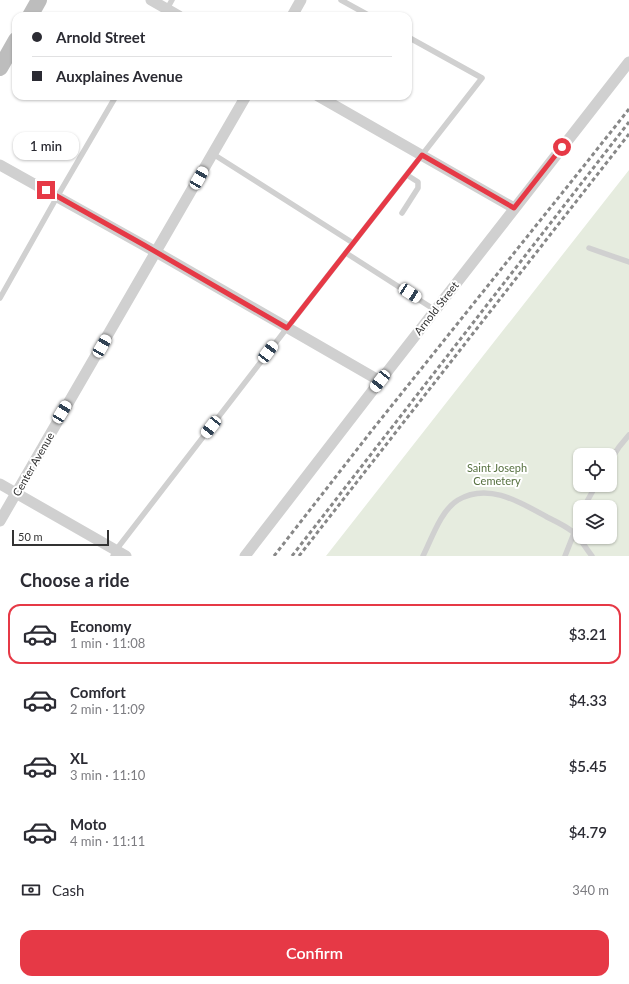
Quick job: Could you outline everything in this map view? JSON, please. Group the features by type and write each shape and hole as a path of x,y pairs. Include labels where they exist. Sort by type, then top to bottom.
{"main road":[{"path":"32,12 39,0"},
{"path":"0,68 12,47"}],"street":[{"path":"151,0 167,8"},
{"path":"294,12 301,0"},
{"name":"Arnold Street","path":"245,556 629,62"},
{"name":"Center Avenue","path":"0,521 244,100"},
{"path":"325,100 514,208"},
{"path":"0,165 156,252 380,381"},
{"path":"0,484 114,553 126,556"}],"lane":[{"path":"341,0 363,12"},
{"path":"114,553 482,78 412,39"},
{"path":"0,298 114,100"},
{"path":"213,154 353,243"},
{"path":"402,213 418,188 418,182 407,175"},
{"path":"589,248 629,262"},
{"path":"346,253 435,310"},
{"path":"617,451 629,435"},
{"path":"423,556 443,516 451,506 458,500 478,493 497,494 509,497 532,508 573,531"},
{"path":"565,556 573,535"},
{"path":"583,544 592,556"}],"green space":[{"name":"Saint Joseph Cemetery","path":"629,170 629,556 326,556"}],"railway":[{"path":"274,556 373,429 629,109"},
{"path":"292,556 629,122"},
{"path":"299,556 629,134"}],"route":[{"path":"46,190 287,328 422,155 514,208 562,147"}]}
